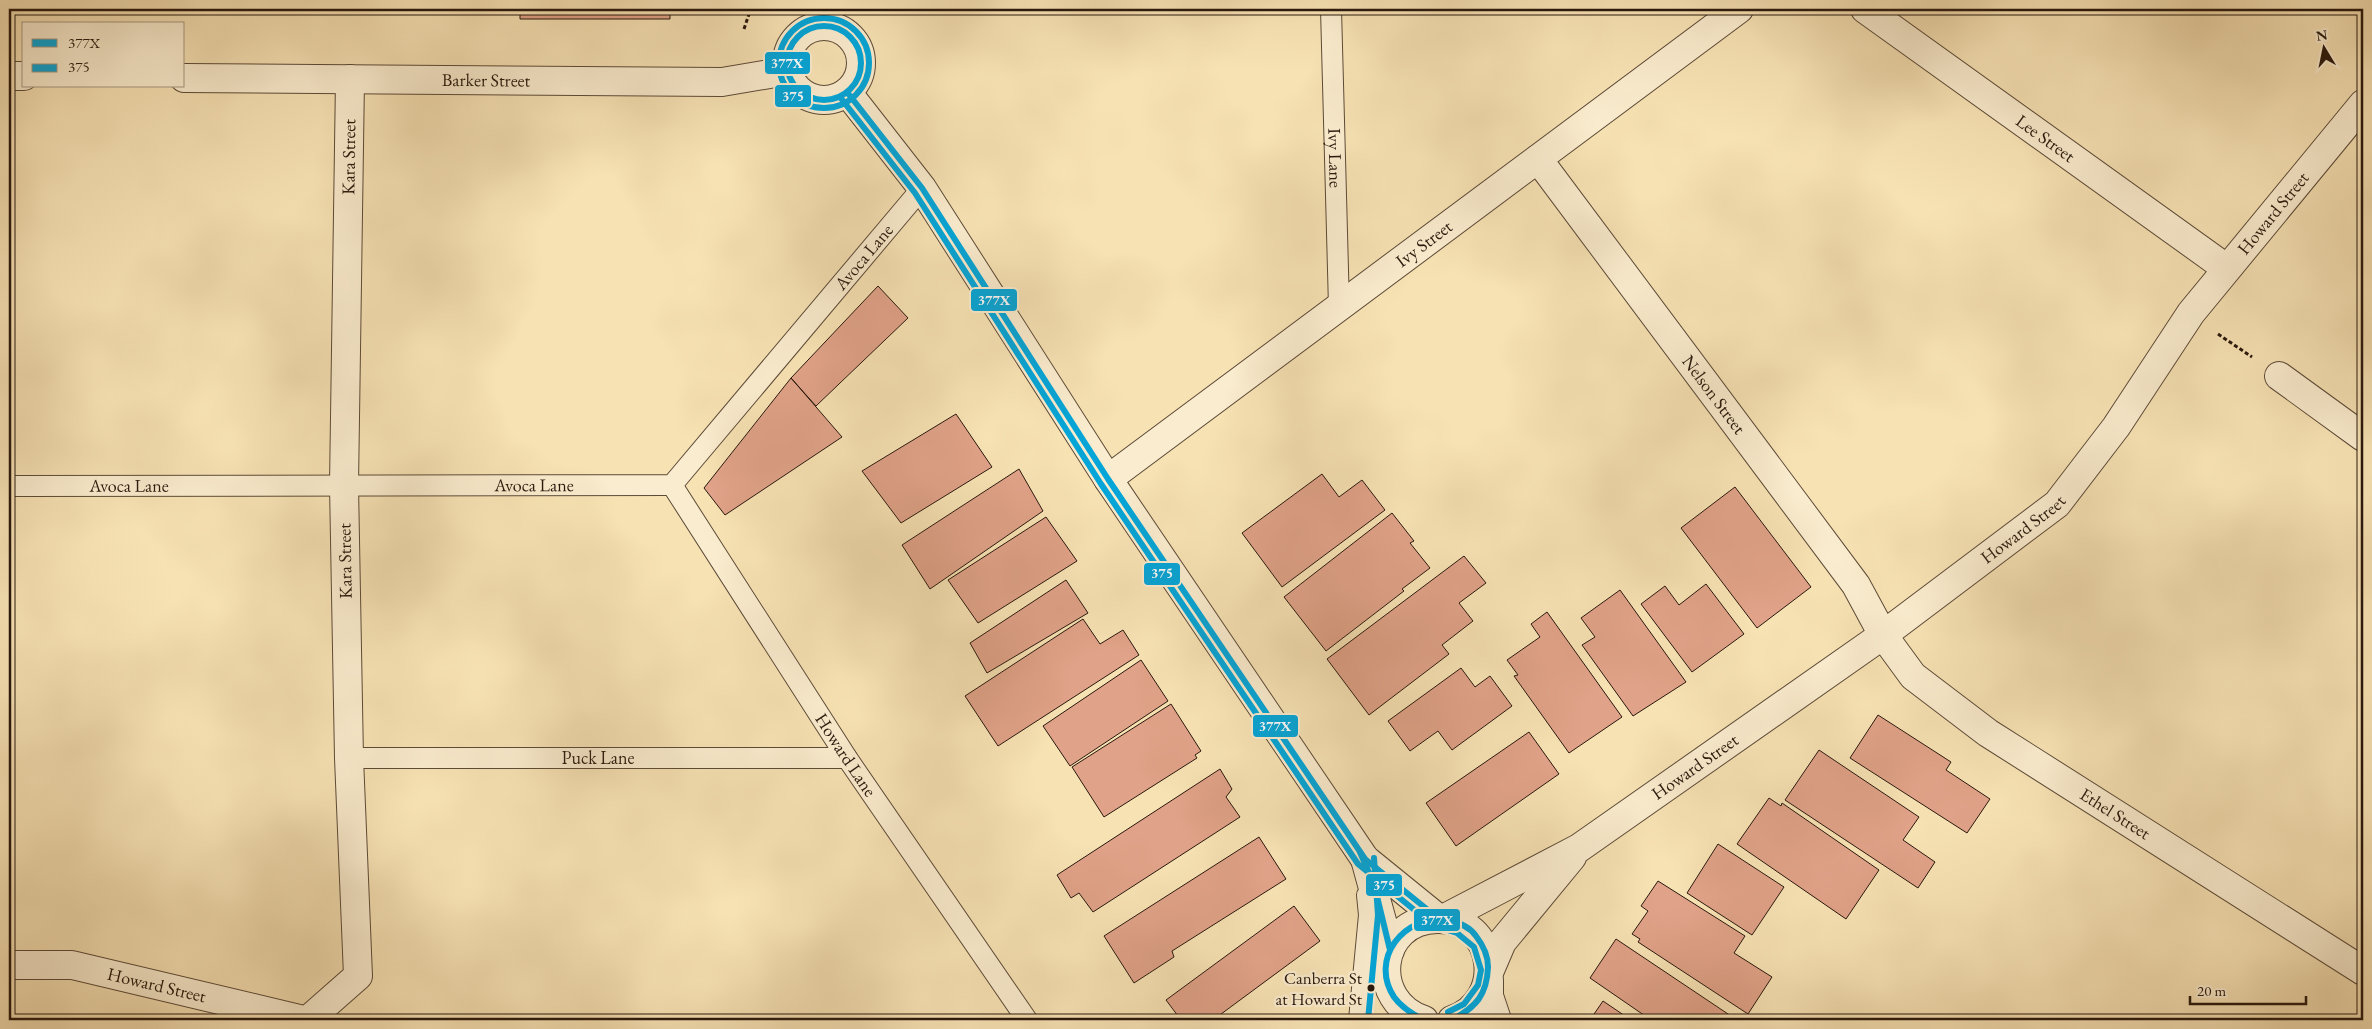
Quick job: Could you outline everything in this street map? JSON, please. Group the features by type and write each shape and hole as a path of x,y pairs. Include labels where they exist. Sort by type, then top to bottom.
{"street":[{"name":"Ivy Street","path":"1108,479 1739,9"},
{"name":"Lee Street","path":"1865,9 2226,268"},
{"path":"804,19 819,26 831,26 842,30 851,38 861,60 860,72 855,82 847,92 838,97 816,99 798,89 791,81 788,71 787,58 790,47 797,37 804,19"},
{"name":"Barker Street","path":"185,78 722,82 788,71"},
{"path":"9,76 22,76"},
{"name":"Kara Street","path":"306,1020 358,976 349,758 344,485 350,79"},
{"path":"847,92 922,188 1108,479 1365,859 1441,919 1461,924 1476,936 1486,952 1489,996 1497,1020"},
{"name":"Howard Street","path":"1390,950 1398,937 1410,927 1423,921 1441,919 1579,848 1883,635 2057,504 2116,427 2191,313 2226,268 2363,104"},
{"name":"Nelson Street","path":"1538,159 1856,585 1883,635"},
{"path":"2279,376 2363,437"},
{"name":"Ethel Street","path":"1883,635 1913,676 1988,733 2363,971"},
{"name":"Howard Street","path":"1452,1020 1462,1016 1476,1005 1486,989 1498,949 1579,848"},
{"path":"1365,859 1390,950 1385,972 1391,994 1393,1020"},
{"name":"Howard Street","path":"9,965 72,964 306,1020"},
{"path":"1391,994 1406,1012 1424,1020"}],"lane":[{"name":"Ivy Lane","path":"1331,9 1339,307"},
{"name":"Avoca Lane","path":"9,486 672,485 922,188"},
{"name":"Howard Lane","path":"672,485 847,758 1027,1020"},
{"name":"Puck Lane","path":"349,758 847,758"},
{"path":"1359,1020 1369,915 1365,859"}],"path":[{"path":"744,29 749,14"},
{"path":"2216,332 2279,376"}],"building":[{"path":"520,9 670,9 670,19 520,19"},
{"path":"878,286 908,318 816,406 791,378"},
{"path":"791,378 842,437 725,515 704,488"},
{"path":"956,414 992,467 901,523 862,471"},
{"path":"1019,469 1043,511 930,589 902,545"},
{"path":"1322,474 1339,497 1362,480 1385,510 1282,587 1242,533"},
{"path":"1735,487 1811,587 1757,628 1681,528"},
{"path":"1392,513 1414,541 1410,543 1430,568 1402,589 1404,591 1326,651 1284,597"},
{"path":"1046,517 1077,561 978,623 948,580"},
{"path":"1464,556 1486,583 1459,603 1473,621 1442,645 1449,654 1369,715 1327,659"},
{"path":"1066,580 1088,613 987,673 970,643"},
{"path":"1706,584 1744,634 1692,672 1641,604 1665,586 1679,605"},
{"path":"1620,590 1686,682 1633,716 1582,645 1595,637 1581,618"},
{"path":"1547,612 1622,717 1569,753 1514,676 1518,675 1507,660 1540,637 1531,624"},
{"path":"1083,619 1100,644 1123,630 1139,655 998,746 965,696"},
{"path":"1141,660 1168,701 1070,766 1043,726"},
{"path":"1461,668 1475,687 1490,676 1512,706 1452,750 1438,731 1410,751 1388,721"},
{"path":"1171,704 1201,751 1195,755 1197,758 1104,817 1072,767"},
{"path":"1878,715 1951,762 1946,770 1990,799 1967,833 1850,758"},
{"path":"1529,732 1559,774 1456,846 1426,803"},
{"path":"1819,750 1919,817 1903,840 1935,862 1918,888 1785,800"},
{"path":"1220,769 1232,789 1226,797 1240,817 1093,912 1079,893 1071,898 1057,875"},
{"path":"1769,798 1781,806 1782,803 1879,870 1846,919 1737,844"},
{"path":"1259,837 1286,879 1172,951 1174,957 1134,983 1104,936"},
{"path":"1718,844 1784,887 1752,935 1687,893"},
{"path":"1658,881 1745,936 1734,953 1772,977 1748,1014 1638,942 1640,939 1632,934 1648,911 1641,906"},
{"path":"1294,906 1320,941 1213,1020 1181,1020 1166,1000"},
{"path":"1616,939 1737,1020 1651,1020 1590,978"},
{"path":"1603,1001 1631,1020 1590,1020"}],"transit line":[{"name":"375","path":"815,18 833,18 849,25 862,38 869,54 869,63 869,72 862,88 849,101 833,108 815,108 799,101 786,88 779,72 779,54 786,38 799,25 815,18"},
{"name":"377X","path":"824,26 838,29 850,37 858,49 861,63 858,77 850,89 838,97 824,100 810,97 798,89 790,77 787,63 790,49 798,37 810,29 824,26"},
{"name":"377X","path":"847,92 922,188 1108,479 1365,859 1439,919"},
{"name":"375","path":"840,97 915,193 1101,484 1358,864 1434,926 1457,933 1474,947 1481,970 1478,985 1464,1004 1448,1012"},
{"name":"377X","path":"1359,850 1374,884 1390,950"},
{"name":"375","path":"1368,1020 1378,915 1374,858"},
{"name":"377X","path":"1424,1020 1400,1004 1394,997 1387,983 1386,968 1388,954 1395,942 1417,924 1431,920 1447,920 1463,925 1481,943 1487,958 1487,977 1479,999 1468,1010 1452,1020"}],"place":[{"name":"Canberra St at Howard St","path":"1371,988"}]}
